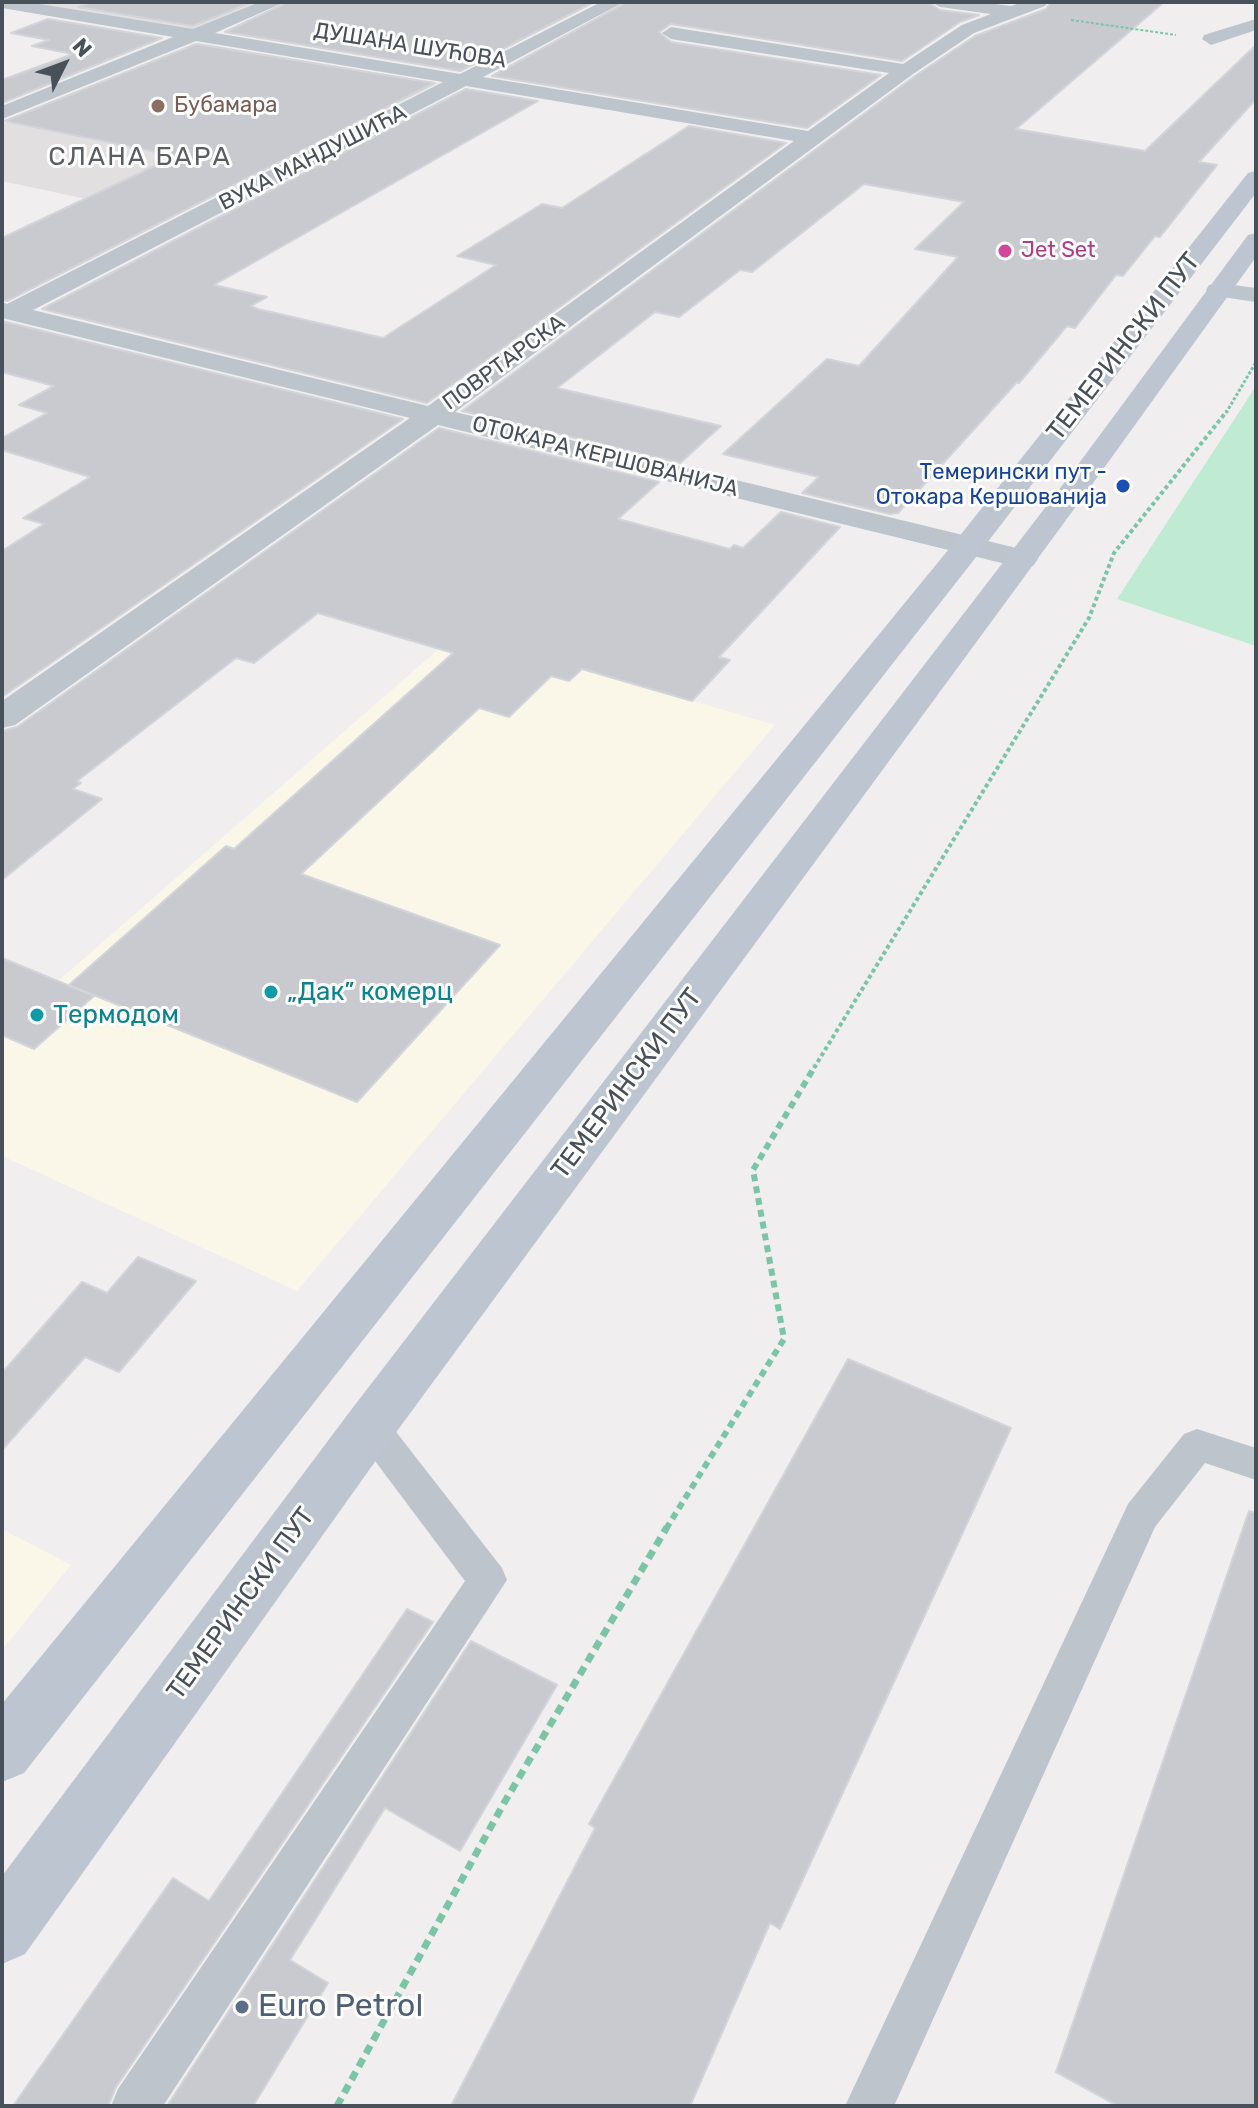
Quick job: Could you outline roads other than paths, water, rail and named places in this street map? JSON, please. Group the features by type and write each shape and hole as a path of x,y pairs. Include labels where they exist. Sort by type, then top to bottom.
{"main road":[{"name":"ТЕМЕРИНСКИ ПУТ","path":"2,1752 969,545 1256,178"},
{"name":"ТЕМЕРИНСКИ ПУТ","path":"2,1931 370,1426 1022,559 1256,240"}],"street":[{"path":"2,113 276,2"},
{"name":"ВУКА МАНДУШИЋА","path":"6,311 468,80 615,2"},
{"path":"940,2 1008,11"},
{"name":"ПОВРТАРСКА","path":"2,717 433,415 906,70 968,29 1008,11 1039,2"},
{"name":"ДУШАНА ШУЋОВА","path":"2,3 811,138"},
{"path":"1211,39 1256,24"},
{"path":"671,33 906,70"},
{"path":"1218,290 1256,295"},
{"name":"ОТОКАРА КЕРШОВАНИЈА","path":"6,311 1022,559"}],"lane":[{"path":"135,2106 488,1580 370,1426"},
{"path":"869,2106 1141,1516 1197,1445 1256,1464"}],"place":[{"name":"Бубамара","path":"158,106"},
{"name":"Jet Set","path":"1005,251"},
{"name":"Темерински пут - Отокара Кершованија","path":"1123,486"},
{"name":"„Дак” комерц","path":"271,992"},
{"name":"Термодом","path":"37,1015"},
{"name":"Euro Petrol","path":"242,2007"}],"district":[{"name":"СЛАНА БАРА","path":"140,157"}]}
